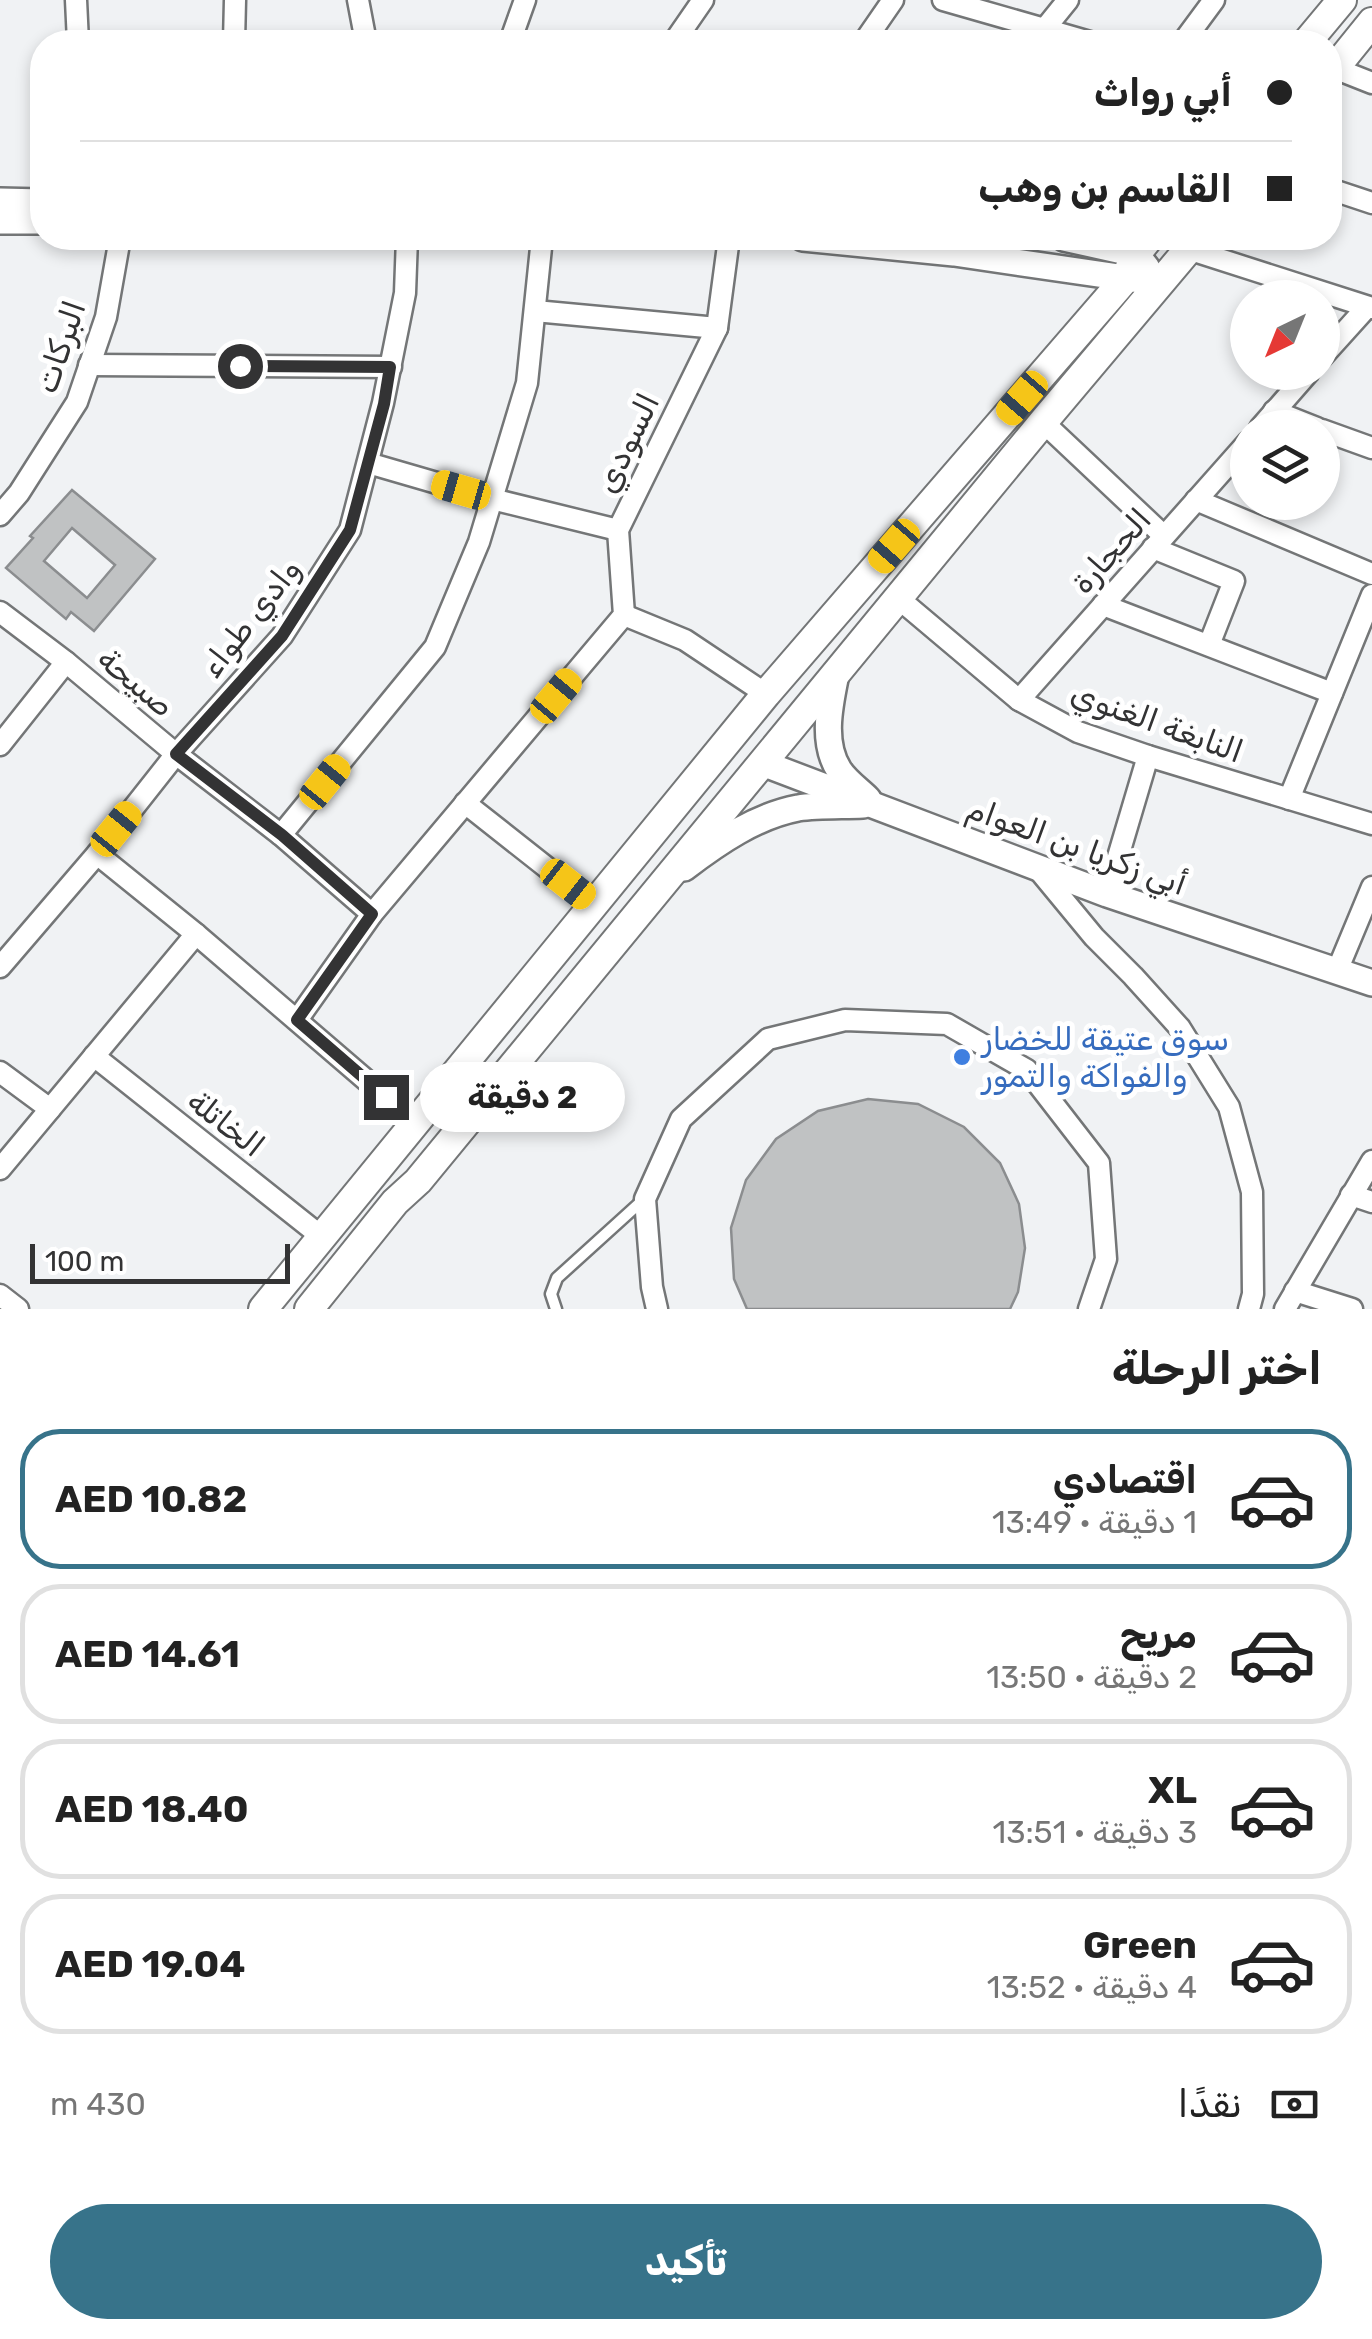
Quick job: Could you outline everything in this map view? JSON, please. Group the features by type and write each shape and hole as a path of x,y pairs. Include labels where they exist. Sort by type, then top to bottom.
{"main road":[{"path":"1316,30 1342,0"},
{"path":"1342,59 1372,22"},
{"path":"309,1309 1188,250"},
{"path":"263,1309 766,694 1136,257"}],"street":[{"path":"76,0 77,30"},
{"path":"234,30 235,0"},
{"path":"358,0 364,30"},
{"path":"514,30 525,0"},
{"path":"682,30 703,0"},
{"path":"872,30 893,0"},
{"path":"943,0 1024,30"},
{"path":"1045,30 1068,0"},
{"path":"1192,30 1214,0"},
{"path":"1342,74 1372,83"},
{"path":"1342,193 1372,203"},
{"path":"0,202 30,202"},
{"path":"0,221 30,220"},
{"name":"البركات","path":"0,516 77,402 106,317 118,250"},
{"name":"وادي طواء","path":"0,967 176,754 282,636 350,530 405,293 407,250"},
{"path":"282,835 435,647 479,542 527,383 541,250"},
{"name":"السودي","path":"624,615 618,530 717,328 727,250"},
{"path":"924,250 1136,257"},
{"path":"1109,250 1136,257 1160,283"},
{"path":"1210,250 1370,308 1340,339"},
{"path":"535,311 717,328"},
{"path":"90,365 390,367"},
{"path":"1275,410 1293,390"},
{"path":"1043,422 1159,542 1234,581 1209,645"},
{"path":"1340,436 1372,448"},
{"name":"الحجارة","path":"1020,700 1230,462"},
{"path":"368,463 618,530"},
{"path":"1196,500 1372,574"},
{"path":"1289,799 1372,595"},
{"name":"النابغة الغنوي","path":"898,598 1020,700 1078,732 1372,824"},
{"path":"1103,605 1332,692"},
{"name":"صبيحة","path":"0,612 282,835 372,914"},
{"path":"297,1020 372,914 624,615 685,640 766,694"},
{"path":"0,746 66,662"},
{"path":"836,674 828,714 830,746 839,770 873,805"},
{"path":"1107,894 1148,756"},
{"name":"أبي زكريا بن العوام","path":"762,763 1107,894 1372,983"},
{"path":"465,803 593,904"},
{"path":"662,884 714,845 761,820 798,808 873,805"},
{"path":"96,854 196,934 415,1122"},
{"path":"1036,867 1094,937 1180,1028 1229,1107 1252,1192 1250,1309"},
{"path":"1337,972 1372,887"},
{"path":"0,1169 196,934"},
{"path":"657,1309 645,1198 680,1119 768,1040 845,1020 947,1024 1027,1070 1099,1162 1106,1260 1089,1309"},
{"name":"الخاتلة","path":"94,1056 322,1237"},
{"path":"0,1072 50,1109"},
{"path":"1352,1309 1290,1300 1362,1199 1372,1160"},
{"path":"0,1295 18,1309"}],"lane":[{"path":"556,1309 551,1294 557,1278 645,1198"}],"building":[{"path":"72,490 155,559 94,631 71,612 66,619 6,568 33,538 30,536","holes":["72,528 115,565 87,598 44,561"]},
{"path":"868,1099 918,1104 964,1127 1000,1163 1019,1204 1025,1248 1018,1292 1010,1309 747,1309 734,1279 731,1228 746,1180 776,1139 818,1111"}],"place":[{"name":"سوق عتيقة للخضار والفواكة والتمور","path":"962,1057"}],"route":[{"path":"240,366 390,367 350,530 282,636 176,754 282,835 372,914 297,1020 386,1097"}]}
